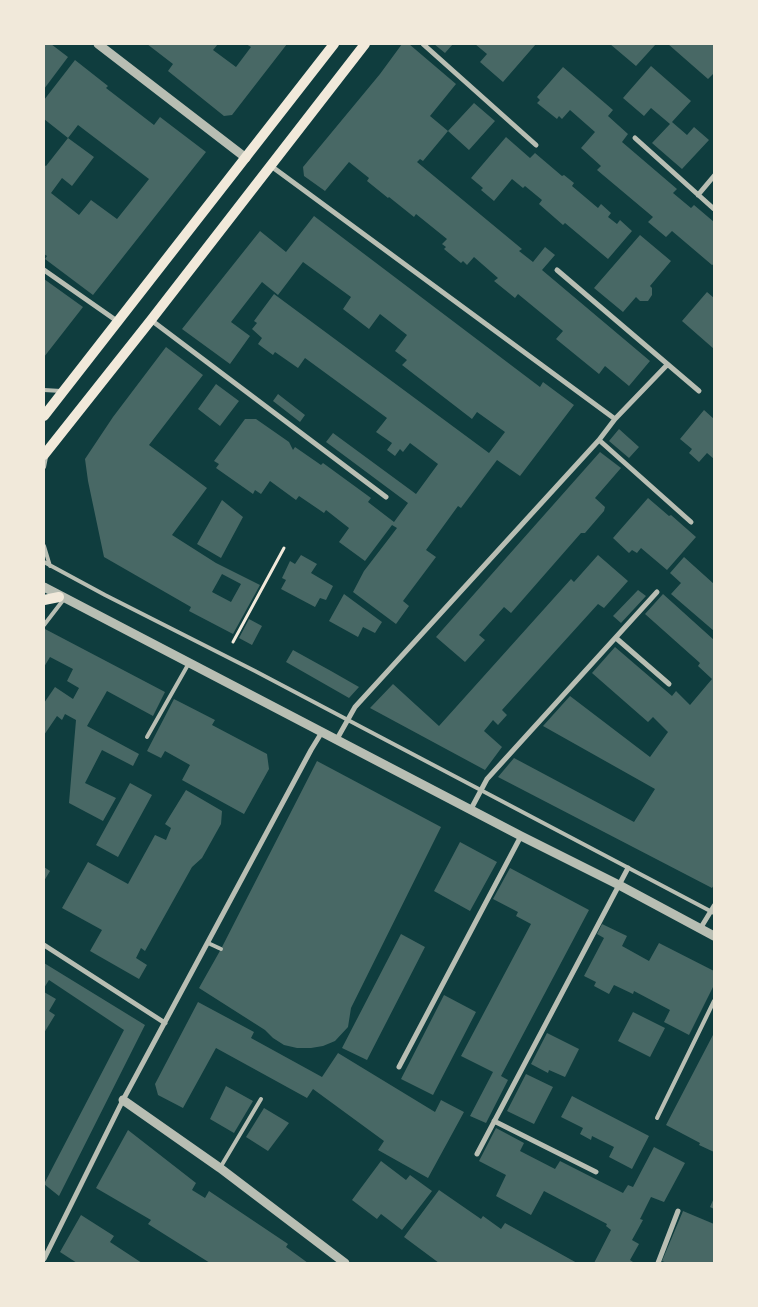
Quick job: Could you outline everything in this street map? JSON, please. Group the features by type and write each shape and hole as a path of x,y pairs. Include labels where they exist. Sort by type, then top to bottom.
{"main road":[{"path":"44,416 334,44"},
{"path":"46,453 365,44"},
{"path":"44,600 62,598"}],"street":[{"path":"98,44 246,158"},
{"path":"423,44 536,145"},
{"path":"635,138 714,209"},
{"path":"270,165 614,419"},
{"path":"698,195 714,176"},
{"path":"44,270 117,321"},
{"path":"557,270 699,391"},
{"path":"151,320 386,497"},
{"path":"337,739 355,707 599,440 614,419 668,365"},
{"path":"599,440 691,522"},
{"path":"44,587 714,936"},
{"path":"471,809 488,779 657,592"},
{"path":"616,638 669,684"},
{"path":"44,1259 122,1100 310,750 322,732"},
{"path":"399,1067 521,836"},
{"path":"477,1154 628,868"},
{"path":"700,929 712,913 714,906"},
{"path":"44,946 165,1023"},
{"path":"122,1100 220,1168 345,1263"},
{"path":"494,1121 596,1172"},
{"path":"658,1263 678,1211"}],"lane":[{"path":"44,390 63,391"},
{"path":"44,467 46,453"},
{"path":"44,546 50,566"},
{"path":"44,562 105,595 255,670 712,913"},
{"path":"44,625 62,598"},
{"path":"147,737 190,663"},
{"path":"208,943 221,948"},
{"path":"657,1118 714,1001"},
{"path":"220,1168 261,1099"}],"path":[{"path":"233,642 284,548"}],"building":[{"path":"44,44 51,44 68,57 44,89"},
{"path":"147,44 218,44 213,50 236,67 251,47 246,44 287,44 232,115 224,116 168,71 173,64"},
{"path":"402,44 409,44 456,84 430,116 448,131 423,161 420,159 417,162 522,249 519,251 533,262 545,247 555,255 542,270 650,361 629,386 605,366 599,374 556,339 563,331 518,294 515,298 494,281 498,278 474,257 467,265 463,261 461,263 444,249 446,247 442,244 447,239 416,214 414,217 388,198 367,181 369,178 349,162 325,191 304,176 303,167 380,74"},
{"path":"434,44 453,44 445,53"},
{"path":"475,44 536,44 503,82 480,62 487,54"},
{"path":"610,44 656,44 636,66"},
{"path":"668,44 714,44 714,73 708,79"},
{"path":"75,60 108,86 106,88 154,125 160,117 206,152 93,295 45,259 47,256 44,254 44,165 46,166 68,138 44,119 44,100","holes":["78,125 149,179 117,219 91,200 79,215 51,193 62,178 72,186 94,157 68,138"]},
{"path":"651,66 691,101 672,122 687,135 694,127 709,140 682,169 652,143 670,124 651,108 644,116 623,98"},
{"path":"563,67 613,110 608,116 628,134 622,142 677,189 673,193 691,208 694,205 714,222 714,264 712,265 672,231 666,237 648,222 653,217 597,170 601,166 581,148 595,132 570,110 562,119 559,116 557,119 537,103 540,100 537,97"},
{"path":"474,103 495,121 469,150 448,131"},
{"path":"506,137 530,158 535,153 562,176 564,175 574,183 572,186 598,208 601,204 611,213 608,217 617,224 620,220 632,231 608,259 539,204 542,200 525,186 523,188 512,179 494,201 481,190 483,188 471,178"},
{"path":"314,216 540,387 543,382 574,405 520,476 497,460 461,508 458,506 426,550 436,557 403,601 409,606 396,624 353,592 364,571 397,528 392,525 365,561 339,542 349,528 326,510 324,513 299,496 296,500 270,481 261,494 255,490 253,494 216,468 219,464 214,461 245,419 256,419 289,442 293,450 295,447 321,465 323,463 371,498 368,502 394,522 408,503 326,442 333,433 416,494 438,464 410,443 403,452 400,449 395,456 387,450 392,443 376,432 387,418 305,358 298,368 275,352 273,355 258,344 262,338 252,329 257,323 254,321 274,294 489,453 505,432 477,412 472,419 402,365 407,360 395,351 407,335 380,314 369,329 343,309 351,297 303,262 278,295 262,282 231,322 250,336 230,364 182,329 260,231 286,252"},
{"path":"640,235 671,261 650,286 652,288 652,295 648,301 640,301 636,297 623,312 594,288"},
{"path":"44,279 83,307 44,357"},
{"path":"707,292 714,298 714,349 682,321"},
{"path":"166,347 203,375 149,445 207,488 172,535 216,563 260,585 233,634 189,611 191,607 104,557 85,459 113,417","holes":["222,574 241,584 231,602 212,592"]},
{"path":"216,384 239,401 220,426 198,409"},
{"path":"278,394 305,415 300,422 273,401"},
{"path":"704,410 714,419 714,459 707,453 699,462 689,453 692,449 680,439"},
{"path":"619,429 639,447 629,458 609,441"},
{"path":"600,452 621,468 595,498 605,507 604,511 585,533 581,533 511,613 504,607 479,635 485,640 465,662 436,637"},
{"path":"648,498 696,537 667,570 641,548 637,553 632,550 629,553 613,538"},
{"path":"222,500 243,517 221,558 197,544"},
{"path":"301,555 317,564 311,573 333,586 326,600 320,598 315,607 281,589 286,580 282,578 290,561 295,564"},
{"path":"598,555 628,581 604,608 598,604 502,710 507,715 498,725 493,720 484,731 502,747 485,770 370,708 393,684 439,726 571,579 574,582"},
{"path":"684,557 714,584 714,631 671,594 681,583 670,573"},
{"path":"638,590 646,596 621,623 613,616"},
{"path":"344,594 382,622 375,633 363,627 358,637 329,621"},
{"path":"663,594 714,640 714,885 712,888 498,777 514,758 634,822 655,789 543,726 570,696 650,757 668,732 653,717 648,722 592,673 615,647 672,696 676,691 690,705 712,679 698,666 700,663 645,614"},
{"path":"249,619 262,626 252,645 239,638"},
{"path":"45,629 165,692 153,716 107,691 87,726 139,754 133,766 102,750 85,783 116,798 103,821 69,803 76,720 65,714 62,720 57,716 44,735 44,703 55,687 73,699 79,688 67,681 73,669 50,657 44,667"},
{"path":"293,650 359,687 349,698 286,662"},
{"path":"174,699 215,720 212,725 267,754 269,769 244,814 182,780 190,765 165,751 161,758 147,751"},
{"path":"317,761 441,827 351,1008 348,1027 335,1041 323,1046 297,1048 284,1045 265,1030 199,988 221,949"},
{"path":"130,783 152,795 118,857 96,845"},
{"path":"186,790 222,811 221,824 202,858 192,867 145,951 141,948 136,958 147,965 139,979 90,951 102,930 62,908 88,862 128,884 155,835 166,840 171,828 165,824"},
{"path":"460,842 497,862 470,911 434,891"},
{"path":"44,867 50,871 44,881"},
{"path":"510,868 589,910 501,1076 508,1080 486,1123 470,1116 493,1072 461,1056 531,924 516,916 518,912 493,899"},
{"path":"602,924 627,936 622,946 649,961 659,943 714,971 714,985 689,1035 664,1022 670,1010 634,991 633,994 614,985 609,994 594,986 596,982 584,976 604,938 597,934"},
{"path":"401,934 425,947 367,1060 342,1048"},
{"path":"44,963 145,1025 59,1196 44,1184 124,1030 49,980 44,988"},
{"path":"44,992 56,999 49,1011 55,1015 44,1033"},
{"path":"444,995 476,1012 433,1095 401,1079"},
{"path":"198,1002 254,1032 251,1038 322,1077 338,1053 435,1112 441,1100 464,1112 428,1178 378,1150 384,1141 313,1089 307,1098 216,1048 183,1108 158,1095 155,1084"},
{"path":"633,1012 665,1028 650,1057 618,1041"},
{"path":"547,1033 579,1049 565,1077 549,1070 548,1073 531,1064"},
{"path":"714,1033 714,1152 666,1125"},
{"path":"526,1074 553,1087 534,1124 507,1111"},
{"path":"226,1086 253,1101 234,1133 210,1119"},
{"path":"572,1096 649,1136 632,1169 609,1157 614,1147 592,1136 591,1140 580,1134 583,1128 561,1117"},
{"path":"264,1108 289,1123 268,1151 246,1137"},
{"path":"496,1128 524,1143 520,1151 555,1169 560,1161 623,1193 628,1185 633,1187 654,1147 685,1163 664,1202 651,1197 640,1219 643,1220 632,1240 639,1244 630,1260 633,1263 594,1263 611,1230 606,1226 607,1224 544,1191 531,1215 496,1196 506,1175 479,1161"},
{"path":"128,1130 196,1183 192,1190 205,1198 209,1191 288,1244 286,1247 308,1263 210,1263 148,1224 151,1220 96,1188"},
{"path":"381,1161 406,1180 410,1175 432,1191 402,1230 381,1214 377,1219 352,1200"},
{"path":"439,1190 481,1219 483,1216 501,1229 505,1223 577,1263 439,1263 404,1237"},
{"path":"714,1198 714,1209 710,1207"},
{"path":"683,1211 714,1224 714,1263 667,1263 662,1261"},
{"path":"81,1215 114,1236 110,1242 142,1263 77,1263 60,1252"}]}
